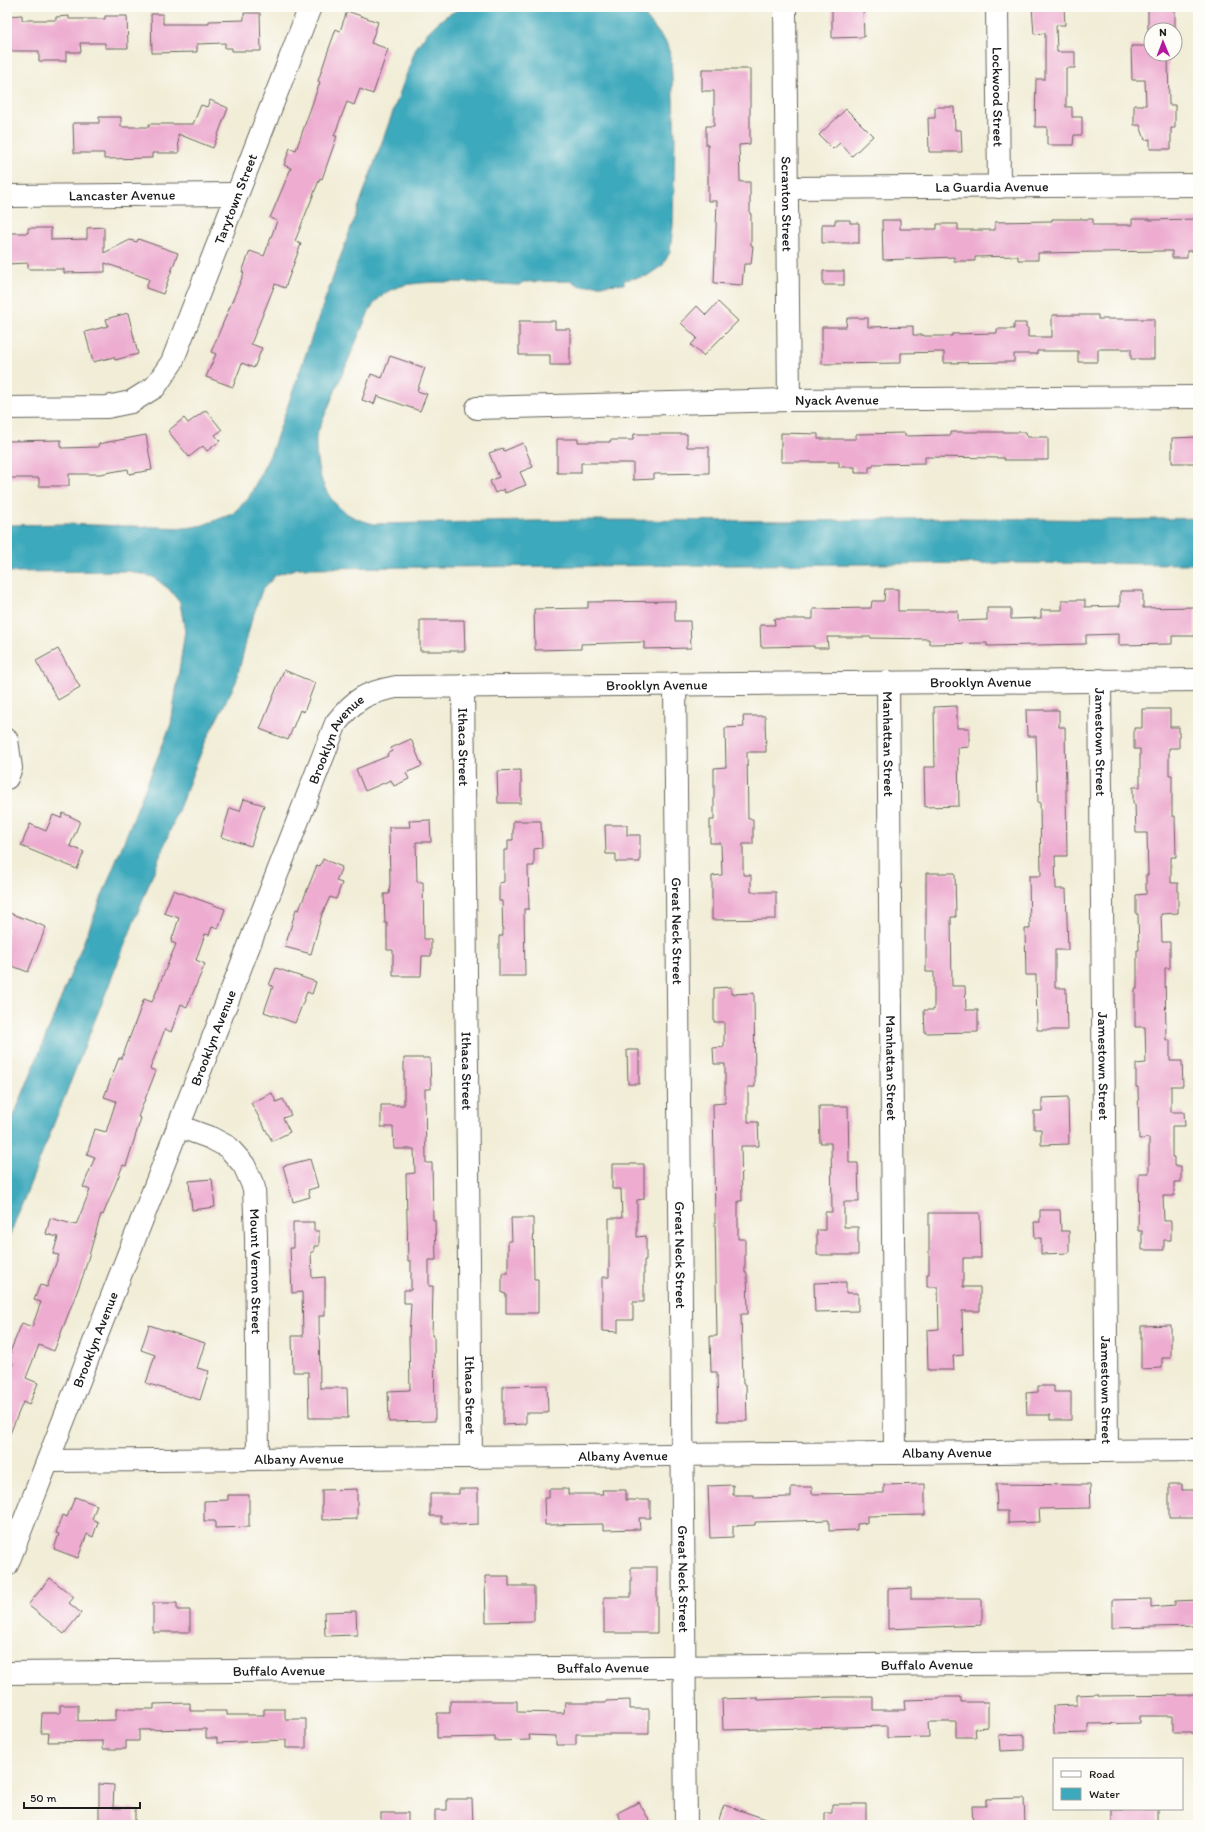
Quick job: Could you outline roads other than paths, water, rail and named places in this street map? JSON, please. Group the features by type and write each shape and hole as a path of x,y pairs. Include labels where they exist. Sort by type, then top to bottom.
{"street":[{"name":"Tarytown Street","path":"7,408 107,407 131,402 155,387 172,362 310,7"},
{"name":"Scranton Street","path":"785,7 789,400"},
{"name":"Lockwood Street","path":"997,7 999,187"},
{"name":"La Guardia Avenue","path":"787,188 1198,185"},
{"name":"Lancaster Avenue","path":"7,196 237,194"},
{"name":"Nyack Avenue","path":"477,408 789,400 1198,397"},
{"name":"Jamestown Street","path":"1100,680 1107,1451"},
{"name":"Brooklyn Avenue","path":"7,1565 336,723 351,704 372,691 396,687 1198,680"},
{"name":"Manhattan Street","path":"888,682 895,1453"},
{"name":"Great Neck Street","path":"675,684 686,1825"},
{"name":"Ithaca Street","path":"463,686 471,1457"},
{"path":"7,740 11,768 7,778"},
{"name":"Mount Vernon Street","path":"178,1126 211,1138 228,1147 244,1165 254,1188 256,1236 258,1458"},
{"name":"Albany Avenue","path":"48,1461 1198,1450"},
{"name":"Buffalo Avenue","path":"7,1673 1198,1662"}],"water":[{"path":"465,7 627,7 642,12 666,42 671,57 675,138 673,226 670,252 663,265 647,276 624,280 624,284 580,286 572,281 523,282 519,285 436,282 404,285 383,295 370,309 316,436 317,460 322,482 327,493 342,510 353,517 374,524 586,520 805,521 959,518 1121,520 1198,518 1198,564 1017,563 298,568 276,575 262,590 251,622 236,682 206,740 7,1242 7,1133 171,724 185,631 180,603 169,589 153,577 129,571 7,572 7,525 66,524 187,528 203,525 232,514 248,499 271,453 416,48 437,23 449,14"}]}
